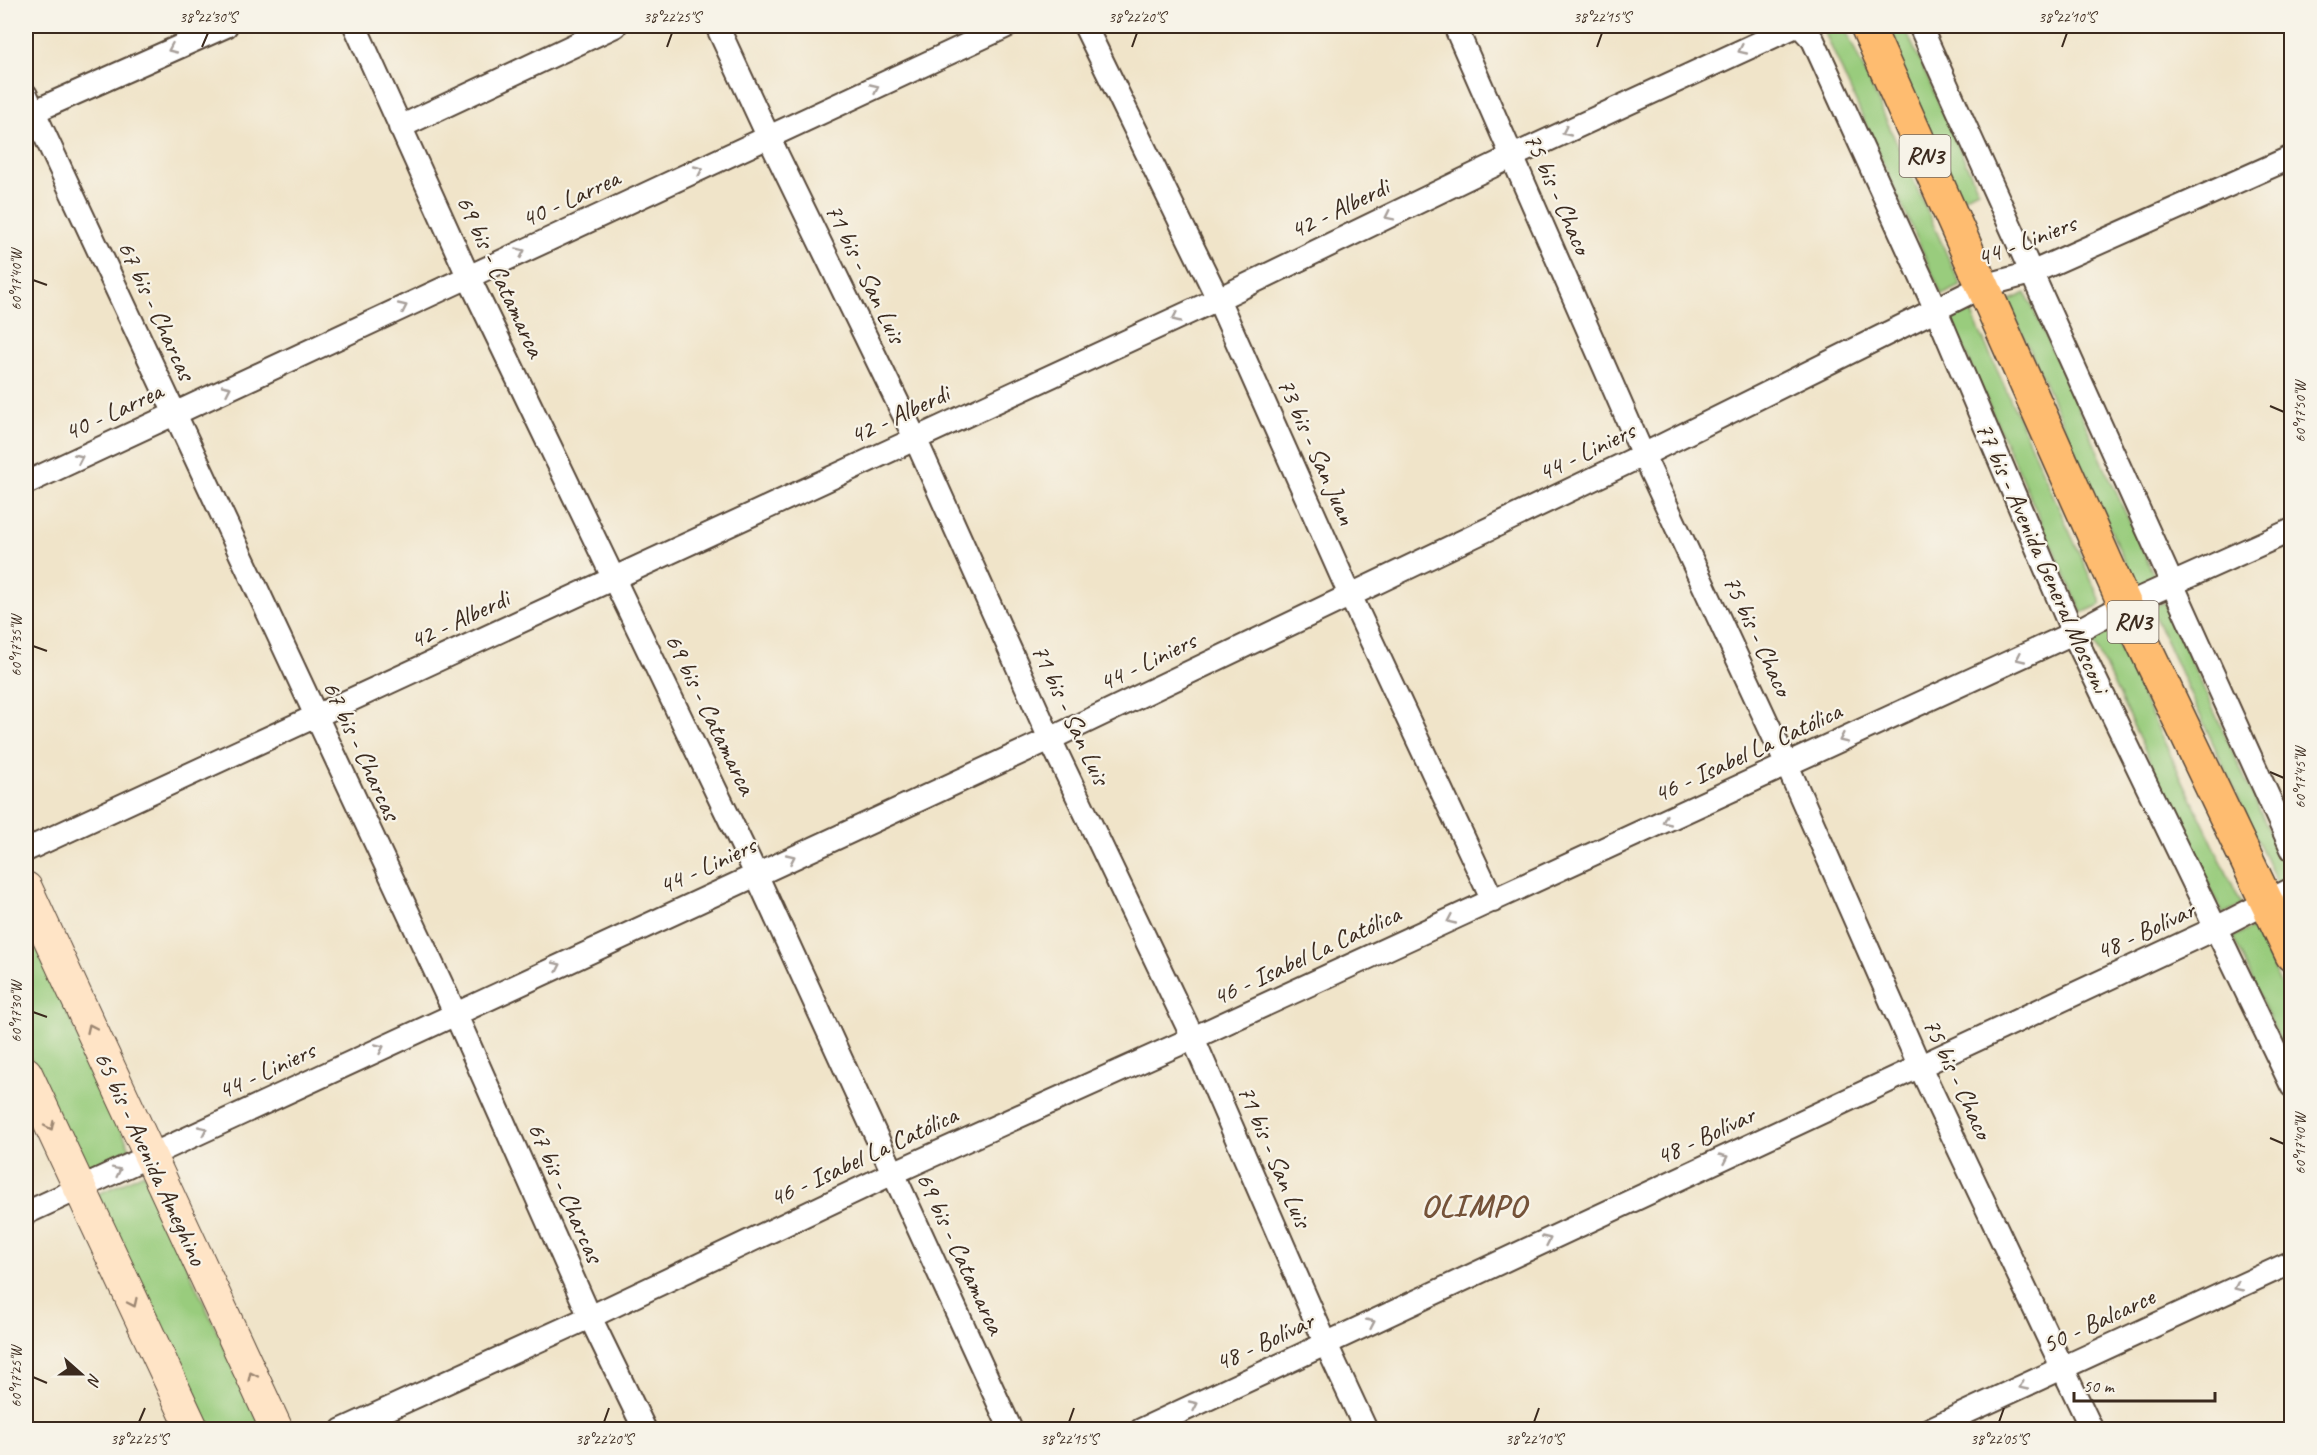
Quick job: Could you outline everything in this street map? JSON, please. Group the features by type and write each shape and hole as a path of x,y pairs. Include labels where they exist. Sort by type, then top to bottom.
{"highway":[{"name":"RN3","path":"1867,26 2125,605 2279,895 2292,955"}],"main road":[{"name":"65 bis - Avenida Ameghino","path":"26,888 277,1430"},
{"path":"26,1073 193,1430"}],"street":[{"path":"28,107 226,26"},
{"name":"69 bis - Catamarca","path":"355,26 468,276 756,874 1011,1430"},
{"path":"400,127 615,26"},
{"name":"71 bis - San Luis","path":"717,26 915,438 1050,739 1193,1038 1326,1344 1366,1430"},
{"name":"40 - Larrea","path":"26,483 1007,26"},
{"name":"73 bis - San Juan","path":"1085,26 1218,299 1350,595 1493,901"},
{"name":"75 bis - Chaco","path":"1455,26 1643,456 1787,765 1920,1067 2092,1430"},
{"name":"42 - Alberdi","path":"26,850 316,718 1218,299 1511,157 1798,26"},
{"name":"77 bis - Avenida General Mosconi","path":"1798,26 1813,40 1936,310 2073,633 2292,1086"},
{"path":"1920,26 2292,849"},
{"name":"67 bis - Charcas","path":"28,107 455,1013 590,1317 645,1430"},
{"name":"44 - Liniers","path":"26,1213 1050,739 1643,456 1983,286 2031,273 2292,157"},
{"name":"46 - Isabel La Católica","path":"342,1430 590,1317 893,1173 1493,901 2073,633 2125,605 2292,530"},
{"name":"48 - Bolívar","path":"1141,1430 2216,928 2279,895"},
{"name":"50 - Balcarce","path":"1928,1430 2292,1262"}],"green space":[{"path":"1822,26 1844,26 1961,286 1942,295"},
{"path":"1882,26 1904,26 1978,190 1960,199"},
{"path":"2026,293 2156,580 2137,589 2008,301"},
{"path":"1967,303 2102,604 2082,613 1947,312"},
{"path":"2164,602 2291,879 2278,885 2151,608"},
{"path":"2111,630 2242,905 2223,914 2092,639"},
{"path":"26,921 130,1149 82,1171 26,1048"},
{"path":"2254,927 2291,1008 2291,1065 2233,937"},
{"path":"144,1173 262,1429 204,1429 96,1195"}],"district":[{"name":"OLIMPO","path":"1474,1205"}]}
